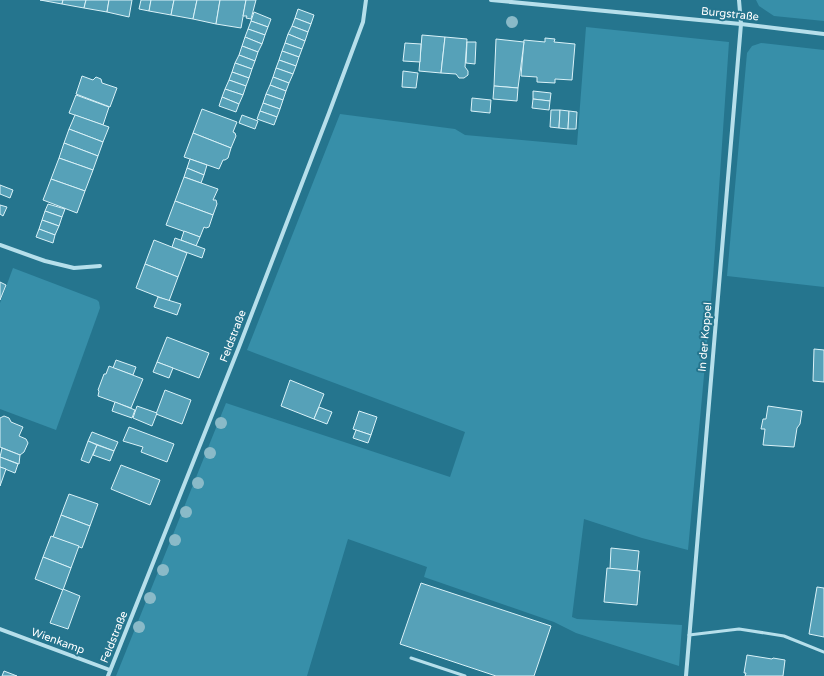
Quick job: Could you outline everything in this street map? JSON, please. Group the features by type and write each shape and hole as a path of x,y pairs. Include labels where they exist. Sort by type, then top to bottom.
{"street":[{"name":"Feldstraße","path":"108,676 230,369 329,113 363,22 366,0"},
{"name":"Burgstraße","path":"491,0 741,24 824,34"},
{"name":"In der Koppel","path":"686,676 741,24 739,0"},
{"path":"0,245 45,261 74,268 100,266"},
{"name":"Wienkamp","path":"0,629 110,670"}],"lane":[{"path":"689,635 739,629 784,636 824,652"},
{"path":"411,658 464,676"}],"shaded area":[{"path":"756,0 824,0 824,21 774,16 759,6"},
{"path":"586,27 729,42 713,277 688,550 642,538 584,519 572,617 577,619 682,625 679,666 576,633 554,622 424,577 427,567 348,539 307,676 116,676 226,403 450,477 465,432 247,350 340,114 455,129 465,135 577,145"},
{"path":"761,43 824,50 824,287 727,276 747,53 752,46"},
{"path":"13,268 99,302 100,308 56,430 0,409 0,303"}],"building":[{"path":"40,0 63,0 62,4"},
{"path":"63,0 86,0 84,8 62,4"},
{"path":"86,0 109,0 107,12 84,8"},
{"path":"109,0 132,0 129,17 107,12"},
{"path":"141,0 151,0 149,11 139,9"},
{"path":"151,0 174,0 171,15 149,11"},
{"path":"174,0 197,0 193,19 171,15"},
{"path":"197,0 220,0 216,24 193,19"},
{"path":"220,0 246,0 241,28 216,24"},
{"path":"246,0 256,0 251,19 246,18 247,16 243,16"},
{"path":"298,9 314,15 311,24 295,18"},
{"path":"254,12 271,19 268,27 251,21"},
{"path":"295,18 311,24 308,32 292,26"},
{"path":"251,21 268,27 265,35 248,29"},
{"path":"292,26 308,32 305,41 288,34"},
{"path":"248,29 265,35 262,44 245,37"},
{"path":"288,34 305,41 302,49 285,43"},
{"path":"422,35 445,37 441,73 419,71"},
{"path":"245,37 262,44 258,52 242,46"},
{"path":"445,37 467,39 465,67 468,71 468,75 464,78 459,78 456,74 441,73"},
{"path":"545,38 555,39 554,42 575,44 572,80 555,79 555,83 537,82 537,77 521,76 524,40 545,42"},
{"path":"496,39 524,42 518,88 494,86"},
{"path":"467,42 476,42 475,64 466,63"},
{"path":"285,43 302,49 299,57 282,51"},
{"path":"405,43 421,44 420,62 403,61"},
{"path":"242,46 258,52 255,61 239,55"},
{"path":"282,51 299,57 296,66 279,60"},
{"path":"239,55 255,61 252,69 235,63"},
{"path":"279,60 296,66 293,74 276,68"},
{"path":"235,63 252,69 249,78 232,72"},
{"path":"276,68 293,74 289,83 273,77"},
{"path":"403,71 418,73 416,88 402,87"},
{"path":"232,72 249,78 246,86 229,80"},
{"path":"82,76 93,80 96,77 101,79 102,83 117,88 110,107 76,94"},
{"path":"273,77 289,83 286,91 270,85"},
{"path":"229,80 246,86 243,95 225,89"},
{"path":"270,85 286,91 283,100 266,94"},
{"path":"494,86 518,88 517,101 493,99"},
{"path":"225,89 243,95 239,104 222,97"},
{"path":"533,91 551,93 550,101 533,99"},
{"path":"266,94 283,100 280,109 263,103"},
{"path":"76,95 109,107 103,125 69,113"},
{"path":"222,97 239,104 236,112 219,106"},
{"path":"472,98 491,100 490,113 471,111"},
{"path":"533,99 550,101 549,110 532,108"},
{"path":"263,103 280,109 277,117 260,111"},
{"path":"202,109 237,122 233,132 236,136 231,148 193,133"},
{"path":"551,110 560,110 559,128 550,127"},
{"path":"560,110 569,111 568,129 559,128"},
{"path":"260,111 277,117 274,125 257,119"},
{"path":"569,111 577,112 576,129 568,129"},
{"path":"75,115 109,127 103,142 69,129"},
{"path":"242,115 258,121 255,129 239,123"},
{"path":"69,129 103,142 98,156 64,143"},
{"path":"193,133 231,148 228,158 223,160 219,169 184,157"},
{"path":"64,143 98,156 93,170 59,158"},
{"path":"59,158 93,170 85,191 51,179"},
{"path":"190,159 207,165 204,175 187,168"},
{"path":"187,168 204,175 201,183 184,177"},
{"path":"184,177 218,189 213,200 216,200 217,204 213,215 175,201"},
{"path":"51,179 85,191 77,213 43,200"},
{"path":"0,185 13,190 10,198 0,194"},
{"path":"175,201 213,215 209,227 204,227 200,237 166,225"},
{"path":"48,204 65,209 62,217 45,211"},
{"path":"0,205 7,207 3,216 0,214"},
{"path":"45,211 62,217 59,226 42,220"},
{"path":"42,220 59,226 55,235 39,229"},
{"path":"39,229 55,235 53,243 36,237"},
{"path":"184,231 200,237 196,246 181,240"},
{"path":"175,238 205,249 202,258 172,247"},
{"path":"154,240 187,253 178,277 145,264"},
{"path":"145,264 178,277 169,301 136,288"},
{"path":"0,282 6,285 0,300"},
{"path":"158,297 181,304 177,315 154,307"},
{"path":"167,337 209,353 199,378 157,362"},
{"path":"814,349 824,350 824,382 813,381"},
{"path":"116,360 136,367 133,375 113,368"},
{"path":"157,362 173,368 169,378 153,372"},
{"path":"109,366 143,379 131,408 98,396 98,390 104,374 106,374"},
{"path":"290,380 324,394 314,419 281,406"},
{"path":"165,390 191,400 182,424 156,414"},
{"path":"115,402 135,410 132,418 112,411"},
{"path":"137,406 157,413 152,426 133,418"},
{"path":"768,406 802,411 794,447 763,445 765,429 761,429 763,419 766,419"},
{"path":"319,407 332,412 327,424 314,419"},
{"path":"359,411 377,417 371,435 353,429"},
{"path":"4,416 9,418 11,422 23,427 19,436 26,439 28,443 24,452 20,455 0,447 0,418"},
{"path":"129,427 174,444 167,462 141,452 143,447 123,441"},
{"path":"356,430 371,435 368,443 353,438"},
{"path":"92,432 118,442 114,451 88,441"},
{"path":"88,441 97,445 89,463 81,460"},
{"path":"97,445 114,451 110,461 93,455"},
{"path":"2,448 20,455 19,464 0,457"},
{"path":"0,457 18,464 15,473 0,467"},
{"path":"121,465 160,480 150,505 111,489"},
{"path":"0,467 6,469 0,486"},
{"path":"69,494 98,504 90,526 61,515"},
{"path":"61,515 90,526 82,548 53,537"},
{"path":"51,536 79,546 71,568 43,557"},
{"path":"611,548 639,551 637,571 610,569"},
{"path":"43,557 71,568 63,590 35,579"},
{"path":"607,568 640,571 637,605 604,602"},
{"path":"421,583 551,626 534,676 496,676 400,644"},
{"path":"817,587 824,588 824,637 809,634"},
{"path":"63,589 80,596 68,629 50,623"},
{"path":"747,655 785,660 783,676 745,676 746,673 744,673"},
{"path":"4,671 17,676 2,676"}]}
